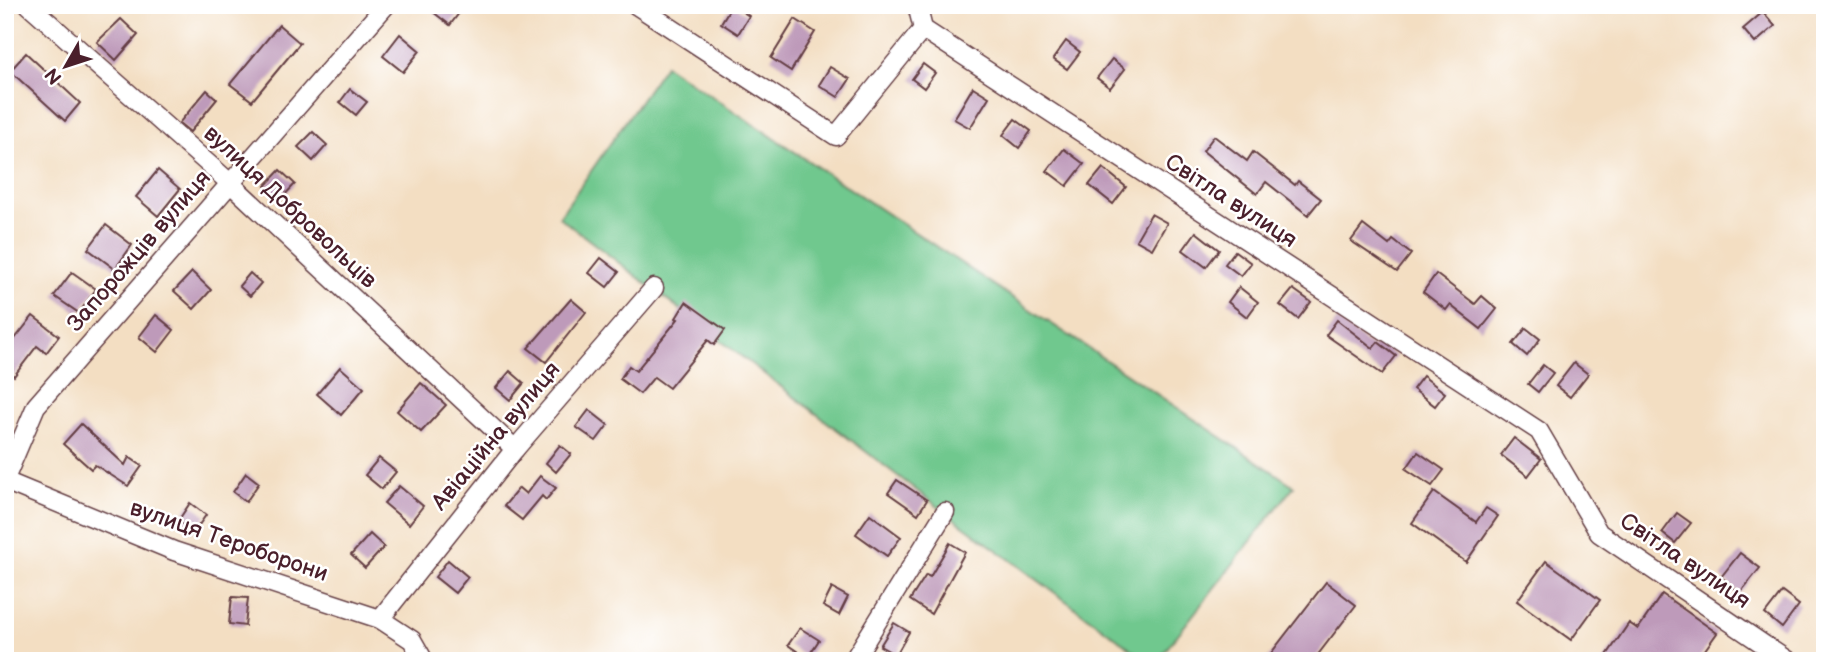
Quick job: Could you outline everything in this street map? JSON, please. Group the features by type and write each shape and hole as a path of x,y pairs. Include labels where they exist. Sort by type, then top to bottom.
{"street":[{"name":"вулиця Добровольців","path":"29,5 230,183 515,449"},
{"name":"Запорожців вулиця","path":"5,480 36,406 386,5"},
{"path":"636,5 836,136 923,29 917,5"},
{"name":"Світла вулиця","path":"923,29 1539,431 1599,533 1788,661"},
{"name":"Авіаційна вулиця","path":"380,619 515,449 654,288"},
{"name":"вулиця Тероборони","path":"5,480 174,551 380,619 412,640 424,661"},
{"path":"853,661 945,512"}],"green space":[{"path":"665,65 1294,486 1157,661 1148,661 945,512 559,217"}],"building":[{"path":"424,5 465,5 450,25"},
{"path":"732,5 749,16 738,34 721,23"},
{"path":"1763,12 1775,26 1755,43 1743,29"},
{"path":"121,19 138,35 116,60 97,42"},
{"path":"795,19 815,32 791,71 771,58"},
{"path":"279,25 300,43 252,101 230,84"},
{"path":"400,34 420,51 403,72 383,56"},
{"path":"1066,41 1080,52 1067,69 1053,59"},
{"path":"26,53 80,103 65,121 10,71"},
{"path":"1112,59 1125,69 1110,88 1097,78"},
{"path":"923,64 935,73 924,88 912,79"},
{"path":"830,67 850,79 838,97 819,85"},
{"path":"973,87 989,97 970,128 954,119"},
{"path":"350,89 367,102 356,115 340,102"},
{"path":"207,90 217,99 190,132 179,123"},
{"path":"1015,119 1031,131 1019,148 1003,135"},
{"path":"313,132 327,145 313,161 298,147"},
{"path":"1214,136 1247,161 1253,152 1295,185 1298,181 1321,199 1308,215 1266,182 1257,194 1203,151"},
{"path":"1064,149 1084,164 1067,186 1047,171"},
{"path":"1103,168 1126,187 1113,204 1089,185"},
{"path":"158,170 180,189 158,216 136,197"},
{"path":"280,170 295,184 280,200 265,186"},
{"path":"1151,214 1167,223 1152,249 1136,240"},
{"path":"106,225 132,245 115,269 88,249"},
{"path":"1363,225 1389,245 1393,240 1411,254 1397,272 1351,241"},
{"path":"1196,232 1219,250 1206,267 1183,250"},
{"path":"1235,251 1251,263 1241,276 1225,264"},
{"path":"601,258 619,272 607,287 589,273"},
{"path":"72,272 96,289 79,313 54,296"},
{"path":"192,272 211,290 194,309 174,291"},
{"path":"250,273 261,283 250,296 239,286"},
{"path":"1436,274 1475,304 1482,296 1497,309 1481,329 1450,305 1446,310 1423,292"},
{"path":"1239,287 1258,302 1247,317 1228,302"},
{"path":"1293,289 1311,302 1298,319 1280,305"},
{"path":"571,299 586,312 546,362 528,348"},
{"path":"686,302 725,330 714,345 708,340 669,388 654,377 640,394 620,379 629,366 636,371 678,319 676,318"},
{"path":"156,315 174,330 157,352 139,337"},
{"path":"33,316 59,336 46,353 37,346 14,376 5,369 5,334 14,340"},
{"path":"1337,320 1373,348 1378,342 1396,356 1382,374 1326,335"},
{"path":"1526,328 1540,339 1527,356 1513,344"},
{"path":"1574,363 1588,374 1570,397 1556,386"},
{"path":"1543,365 1553,373 1538,392 1528,384"},
{"path":"340,367 364,388 341,415 317,394"},
{"path":"510,371 524,383 510,400 496,388"},
{"path":"1423,376 1445,393 1435,406 1413,389"},
{"path":"421,383 446,405 421,432 397,411"},
{"path":"589,410 608,425 596,441 576,427"},
{"path":"81,424 125,465 129,457 142,466 128,486 95,465 91,469 63,444"},
{"path":"1514,438 1541,459 1528,476 1501,455"},
{"path":"560,445 571,454 556,472 546,463"},
{"path":"1418,452 1444,470 1432,486 1406,469"},
{"path":"379,458 396,472 382,489 365,475"},
{"path":"246,473 259,483 246,502 233,492"},
{"path":"540,476 556,488 546,500 542,496 522,520 504,506 519,488 526,494"},
{"path":"897,480 927,500 918,514 888,493"},
{"path":"399,486 423,506 409,524 384,503"},
{"path":"1434,492 1476,522 1486,508 1498,516 1466,562 1412,523"},
{"path":"190,503 206,515 194,532 178,521"},
{"path":"1677,513 1691,523 1675,543 1662,533"},
{"path":"870,514 901,537 887,556 856,534"},
{"path":"370,534 384,547 365,568 351,555"},
{"path":"950,543 965,552 931,614 910,600 926,575 930,577"},
{"path":"1740,553 1760,568 1740,593 1721,577"},
{"path":"448,560 468,577 455,593 435,577"},
{"path":"1546,561 1600,600 1571,640 1517,601"},
{"path":"1326,582 1356,605 1313,661 1265,661"},
{"path":"832,588 848,597 839,615 823,606"},
{"path":"1782,592 1799,605 1782,628 1765,614"},
{"path":"1662,594 1717,633 1697,661 1603,661 1629,623 1638,629"},
{"path":"232,597 248,598 245,626 229,624"},
{"path":"894,623 909,632 896,655 880,646"},
{"path":"800,628 819,640 807,658 788,645"}]}
